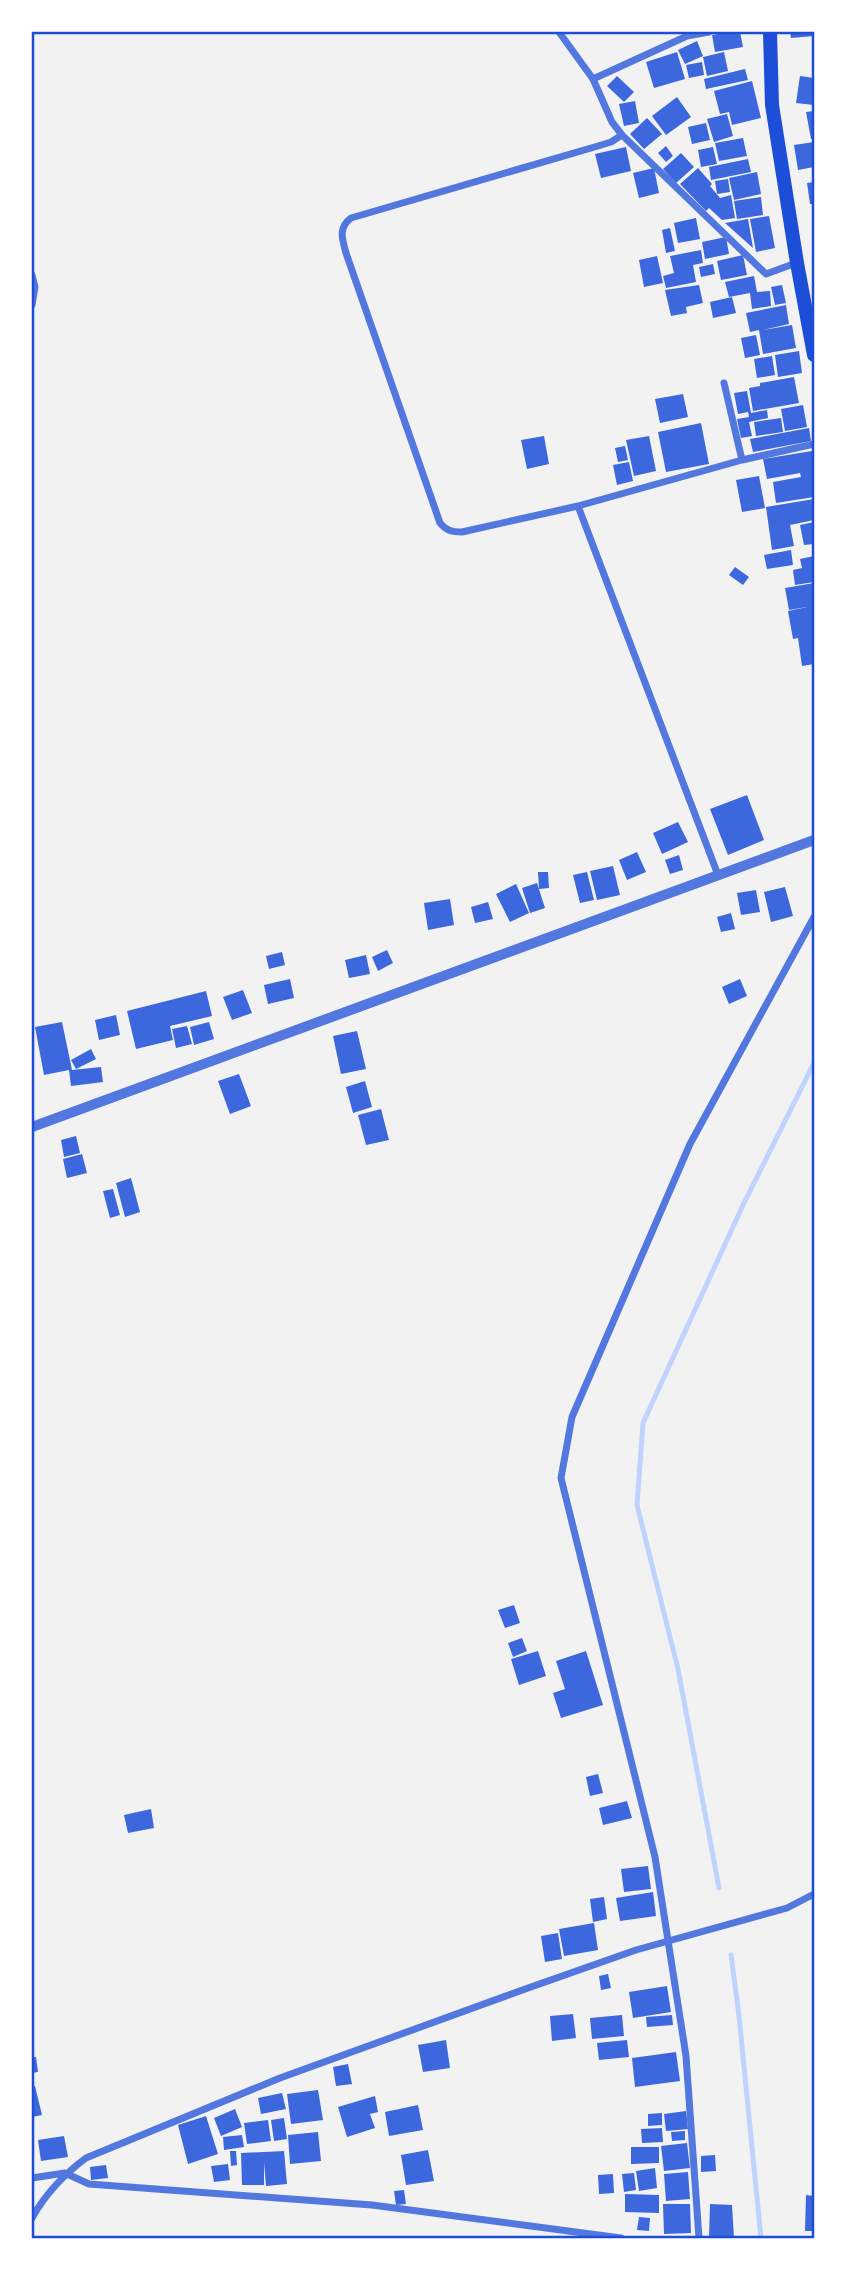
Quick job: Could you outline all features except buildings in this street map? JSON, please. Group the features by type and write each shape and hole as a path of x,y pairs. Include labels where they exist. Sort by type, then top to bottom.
{"main road":[{"path":"770,32 772,105 814,355"}],"street":[{"path":"559,32 593,79 612,122 622,135 766,274 797,263"},
{"path":"593,79 687,36 709,32"},
{"path":"622,135 611,142 351,218 344,223 341,234 346,253 437,515 445,528 452,533 462,532 578,506 742,460 814,444"},
{"path":"32,275 35,287 32,304"},
{"path":"724,383 742,460"},
{"path":"578,506 718,875"},
{"path":"32,1127 814,840"},
{"path":"699,2238 687,2056 655,1857 561,1478 572,1418 690,1144 814,917"},
{"path":"32,2218 44,2197 65,2173 86,2158 279,2078 624,1954 787,1908 814,1894"},
{"path":"32,2178 65,2173 89,2184 372,2205 621,2238"}],"waterway":[{"path":"719,1888 678,1669 637,1505 643,1423 743,1205 814,1063"},
{"path":"731,1955 761,2238"}]}
